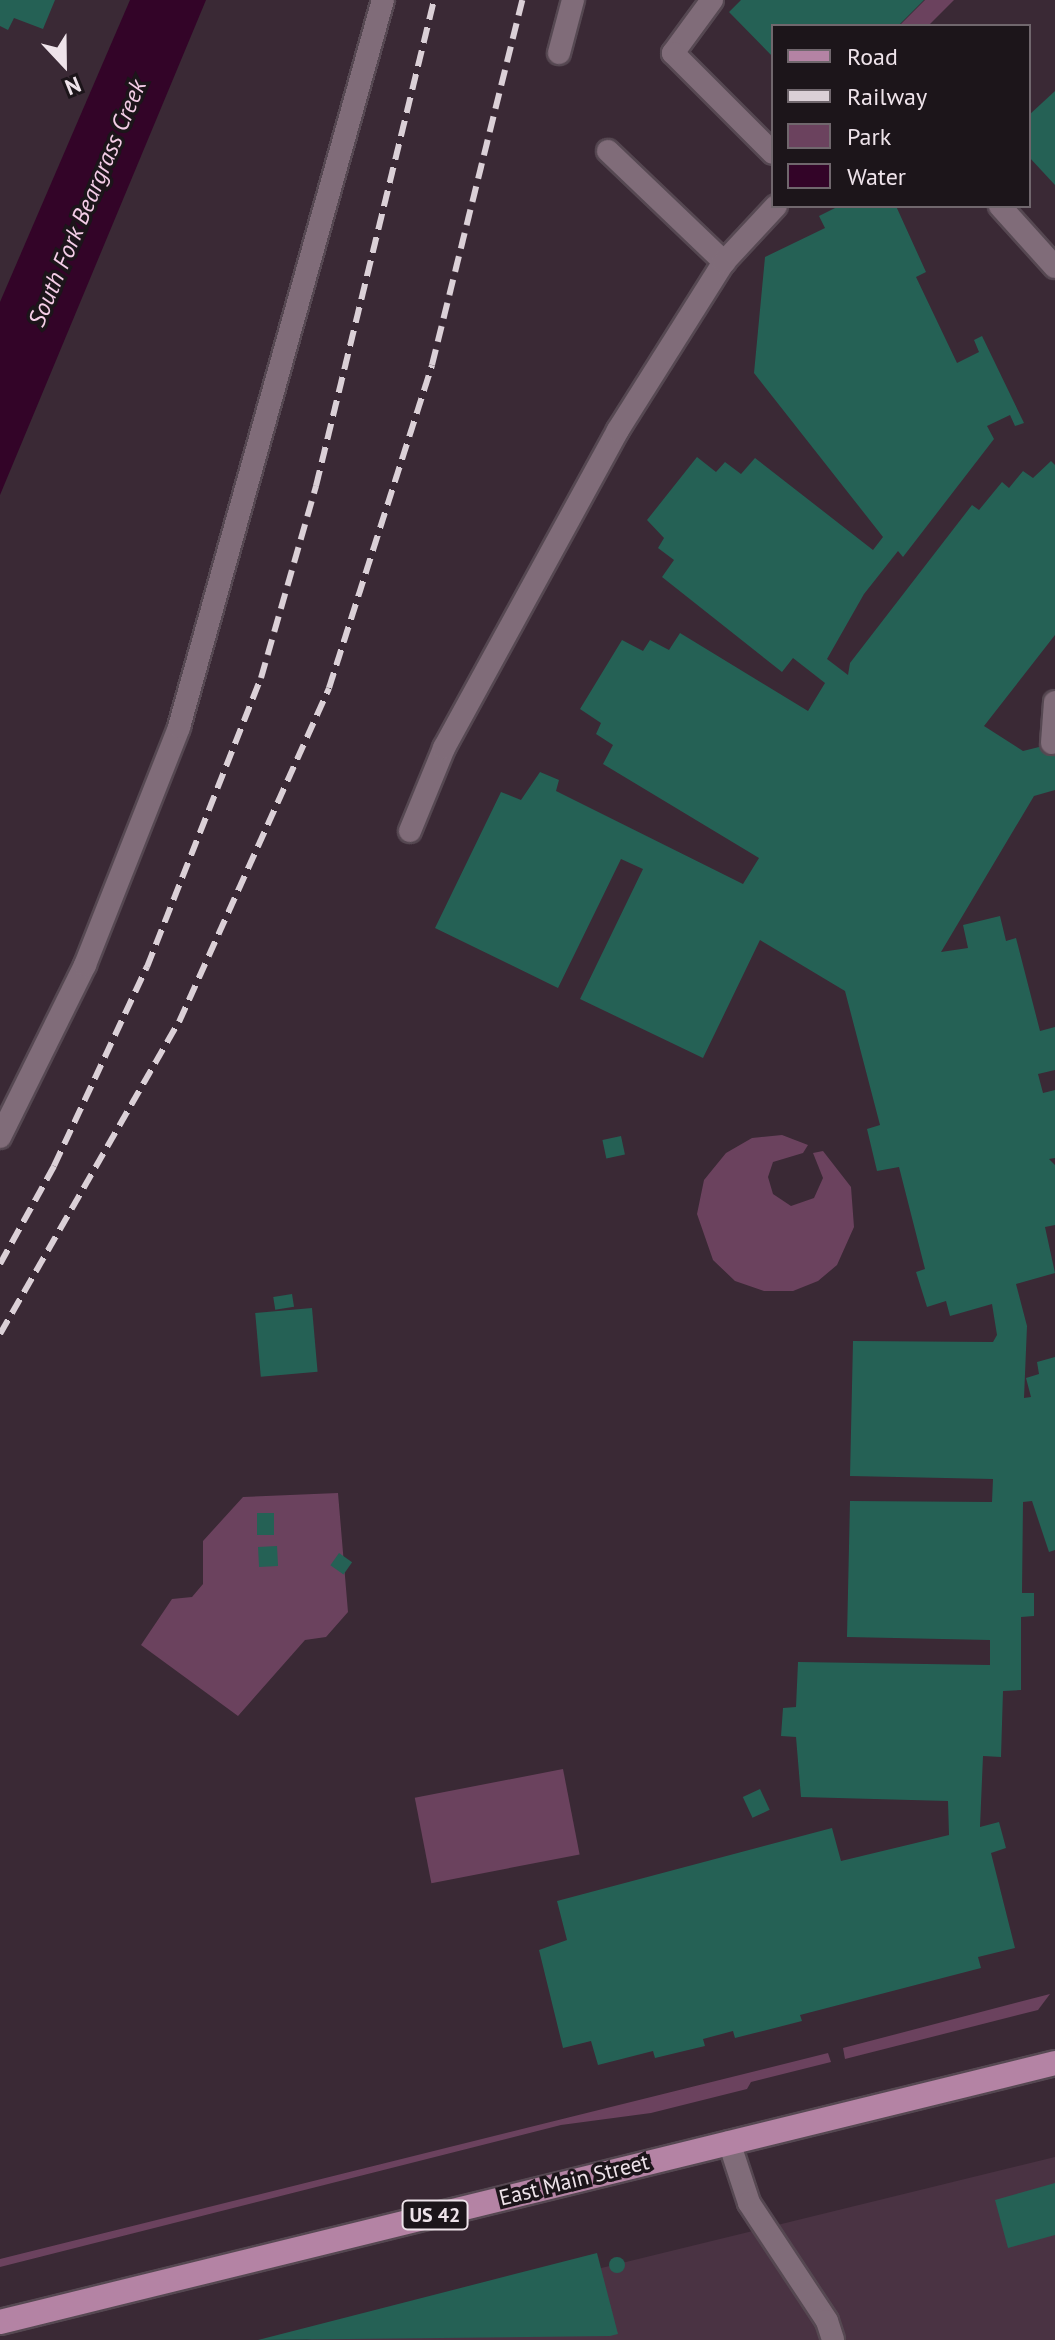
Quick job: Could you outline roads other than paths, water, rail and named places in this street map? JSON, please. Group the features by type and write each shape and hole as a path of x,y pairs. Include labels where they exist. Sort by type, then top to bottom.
{"main road":[{"name":"East Main Street","path":"0,2322 1055,2063"}],"lane":[{"path":"0,1137 85,965 179,727 383,0"},
{"path":"559,53 573,0"},
{"path":"712,0 673,53 771,151"},
{"path":"608,151 724,262"},
{"path":"410,831 444,748 604,455 724,262 774,208"},
{"path":"1002,208 1055,267"},
{"path":"1052,743 1055,702"},
{"path":"729,2142 749,2203 827,2321 833,2340"}],"water":[{"name":"South Fork Beargrass Creek","path":"130,0 206,0 0,495 0,302"}],"railway":[{"path":"0,1264 54,1166 147,967 261,678 316,486 434,0"},
{"path":"0,1334 179,1022 329,688 432,365 522,0"}]}
